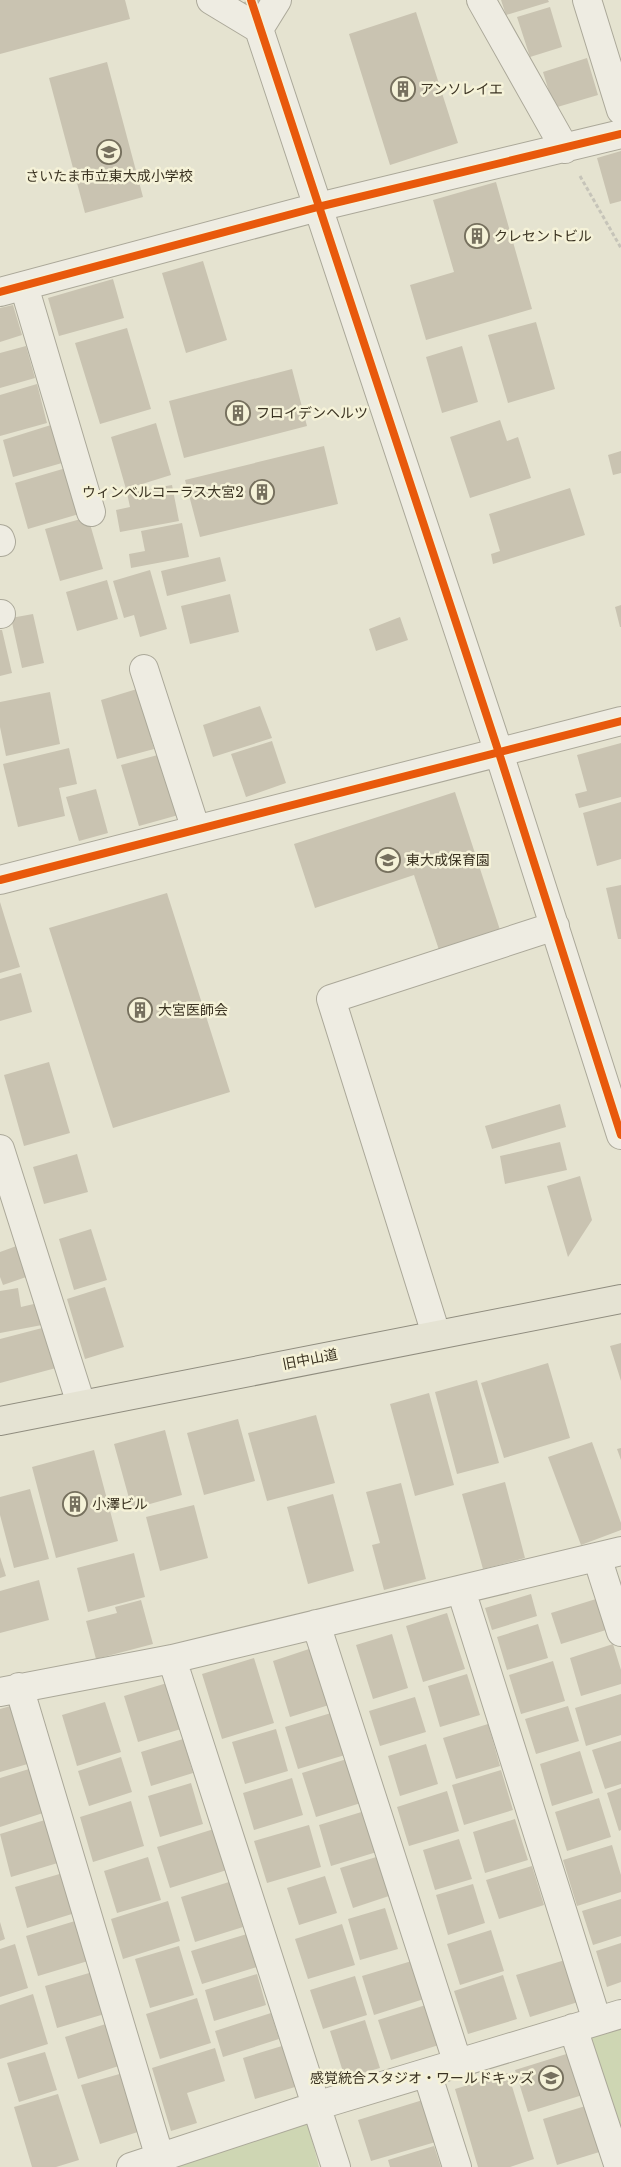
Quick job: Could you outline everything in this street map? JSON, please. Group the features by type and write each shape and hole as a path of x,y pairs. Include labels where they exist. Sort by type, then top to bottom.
{"main road":[{"name":"旧中山道","path":"0,1421 621,1299"}],"street":[{"path":"211,0 259,29 499,753 621,1135"},
{"path":"259,29 277,0"},
{"path":"481,0 565,149"},
{"path":"587,0 621,110"},
{"path":"91,512 12,289 318,207 621,134"},
{"path":"144,669 196,830"},
{"path":"0,880 621,721"},
{"path":"436,1334 331,998 555,926"},
{"path":"0,1150 81,1404"},
{"path":"160,2158 10,1689 172,1659 609,1554 621,1632"},
{"path":"461,1590 597,2021 619,2163"},
{"path":"316,1624 458,2064"},
{"path":"172,1659 336,2167"},
{"path":"131,2167 316,2106 597,2021"},
{"path":"427,2073 457,2167"}],"path":[{"path":"565,149 621,248"}],"green space":[{"path":"621,2021 621,2153 581,2032"},
{"path":"308,2124 319,2167 174,2167"}],"building":[{"path":"0,0 125,0 130,19 0,54"},
{"path":"501,0 548,0 549,2 506,15"},
{"path":"550,7 562,47 530,57 517,17"},
{"name":"アンソレイエ","path":"416,12 458,143 390,165 349,34"},
{"path":"587,58 598,95 554,108 543,72"},
{"path":"107,62 143,197 85,213 49,78"},
{"path":"621,151 621,201 610,204 597,158"},
{"name":"クレセントビル","path":"496,182 532,309 426,340 410,285 454,272 433,200"},
{"path":"203,261 227,340 186,353 162,273"},
{"path":"113,279 124,318 59,336 48,298"},
{"path":"13,305 22,335 0,342 0,308"},
{"path":"536,322 555,389 508,403 488,335"},
{"path":"127,328 151,409 100,424 75,343"},
{"path":"26,346 35,378 0,388 0,353"},
{"path":"462,346 478,402 442,413 426,357"},
{"name":"フロイデンヘルツ","path":"292,369 307,426 184,458 169,401"},
{"path":"37,384 47,423 0,436 0,395"},
{"path":"500,420 507,441 518,437 531,478 470,498 450,437"},
{"path":"156,423 171,475 126,489 111,437"},
{"path":"51,425 62,463 13,477 3,440"},
{"name":"ウィンベルコーラス大宮2","path":"324,446 338,504 200,537 185,480"},
{"path":"621,451 621,473 613,475 608,455"},
{"path":"66,468 79,514 28,529 15,483"},
{"path":"172,485 179,521 120,532 116,510 130,507 127,493"},
{"path":"570,488 585,535 493,564 491,554 500,551 489,514"},
{"path":"88,517 103,569 60,581 45,529"},
{"path":"182,523 189,557 131,568 129,554 145,551 141,531"},
{"path":"220,557 226,581 167,596 161,571"},
{"path":"150,570 167,629 140,637 134,615 124,618 113,581"},
{"path":"107,580 118,619 77,631 66,592"},
{"path":"230,594 239,632 190,644 181,606"},
{"path":"621,605 621,627 620,627 615,607"},
{"path":"33,614 44,663 22,668 11,618"},
{"path":"400,617 408,640 376,651 369,629"},
{"path":"0,630 2,630 12,673 0,676"},
{"path":"137,689 154,749 117,759 101,700"},
{"path":"50,692 60,744 6,756 0,727 0,702"},
{"path":"260,706 272,738 213,757 203,725"},
{"path":"272,741 286,783 246,797 231,754"},
{"path":"621,743 621,797 579,808 575,794 587,791 577,755"},
{"path":"69,748 77,784 59,788 65,816 18,827 3,764"},
{"path":"165,753 182,814 139,826 121,765"},
{"path":"96,789 108,833 79,841 66,797"},
{"name":"東大成保育園","path":"455,792 500,930 439,950 414,875 315,908 294,844"},
{"path":"621,802 621,859 597,866 583,813"},
{"path":"621,885 621,939 618,939 606,888"},
{"name":"大宮医師会","path":"167,893 230,1092 113,1128 49,928"},
{"path":"0,902 20,967 0,973"},
{"path":"21,973 32,1012 0,1021 0,979"},
{"path":"49,1062 70,1133 24,1146 4,1075"},
{"path":"560,1104 566,1127 492,1149 485,1126"},
{"path":"560,1142 567,1170 505,1184 500,1156"},
{"path":"77,1154 88,1192 44,1204 33,1167"},
{"path":"580,1176 592,1220 568,1257 547,1186"},
{"path":"91,1229 107,1280 74,1290 59,1239"},
{"path":"22,1244 32,1275 3,1285 0,1277 0,1252"},
{"path":"105,1287 124,1347 85,1359 67,1299"},
{"path":"18,1288 21,1307 38,1303 42,1325 0,1333 0,1291"},
{"path":"46,1327 56,1368 0,1383 0,1339"},
{"path":"621,1343 621,1381 610,1346"},
{"path":"548,1363 570,1438 504,1458 481,1383"},
{"path":"477,1380 499,1463 457,1474 435,1392"},
{"path":"429,1393 454,1485 415,1496 390,1404"},
{"path":"316,1415 335,1483 267,1501 248,1433"},
{"path":"238,1419 255,1481 204,1495 187,1433"},
{"path":"165,1430 182,1495 132,1509 114,1444"},
{"path":"592,1442 621,1523 621,1530 581,1545 548,1457"},
{"path":"621,1448 621,1460 617,1449"},
{"name":"小澤ビル","path":"94,1450 118,1541 56,1558 32,1467"},
{"path":"505,1482 525,1558 483,1569 462,1494"},
{"path":"401,1483 426,1579 384,1590 372,1545 380,1543 366,1492"},
{"path":"30,1489 49,1559 14,1568 0,1515 0,1497"},
{"path":"333,1494 354,1571 308,1584 287,1507"},
{"path":"194,1505 208,1558 160,1571 146,1517"},
{"path":"134,1553 145,1597 88,1612 77,1568"},
{"path":"0,1557 6,1576 0,1578"},
{"path":"39,1580 49,1620 0,1633 0,1591"},
{"path":"531,1594 537,1616 492,1630 485,1608"},
{"path":"596,1599 606,1630 561,1644 551,1613"},
{"path":"141,1600 153,1644 96,1659 86,1621 117,1613 115,1607"},
{"path":"447,1613 465,1669 423,1682 406,1626"},
{"path":"538,1624 548,1658 507,1670 497,1637"},
{"path":"392,1634 408,1688 373,1699 356,1645"},
{"path":"613,1644 621,1670 621,1684 581,1696 570,1658"},
{"path":"312,1648 329,1705 290,1717 273,1661"},
{"path":"254,1658 274,1723 222,1739 202,1674"},
{"path":"553,1661 565,1701 521,1714 509,1675"},
{"path":"467,1674 480,1715 440,1727 428,1686"},
{"path":"167,1683 181,1729 138,1742 124,1696"},
{"path":"621,1694 621,1735 586,1746 575,1708"},
{"path":"415,1697 426,1732 380,1746 369,1711"},
{"path":"105,1702 121,1752 77,1766 62,1715"},
{"path":"14,1705 31,1763 0,1772 0,1709"},
{"path":"568,1706 579,1741 536,1754 525,1719"},
{"path":"331,1713 345,1755 298,1769 285,1727"},
{"path":"488,1724 500,1766 456,1779 443,1738"},
{"path":"276,1729 288,1771 245,1784 232,1742"},
{"path":"183,1739 193,1773 151,1786 141,1752"},
{"path":"621,1741 621,1784 605,1789 592,1750"},
{"path":"426,1744 438,1784 400,1796 388,1756"},
{"path":"580,1751 593,1793 552,1806 540,1764"},
{"path":"121,1757 132,1792 89,1806 78,1771"},
{"path":"350,1758 364,1802 316,1817 302,1773"},
{"path":"29,1769 43,1813 0,1827 0,1778"},
{"path":"501,1770 513,1810 464,1825 452,1785"},
{"path":"292,1778 303,1815 254,1830 243,1793"},
{"path":"191,1783 203,1824 160,1837 148,1796"},
{"path":"621,1788 621,1830 619,1831 607,1793"},
{"path":"447,1791 459,1831 409,1846 397,1807"},
{"path":"599,1798 611,1837 567,1851 555,1812"},
{"path":"131,1801 144,1846 93,1862 80,1817"},
{"path":"368,1810 380,1851 331,1866 319,1825"},
{"path":"48,1819 61,1862 11,1877 0,1834"},
{"path":"515,1819 528,1860 485,1873 473,1832"},
{"path":"309,1825 321,1867 267,1883 254,1841"},
{"path":"217,1828 230,1869 170,1888 157,1847"},
{"path":"459,1839 472,1879 435,1890 423,1850"},
{"path":"612,1845 621,1875 621,1892 577,1906 563,1860"},
{"path":"383,1855 395,1894 353,1908 340,1868"},
{"path":"148,1857 161,1900 117,1913 104,1871"},
{"path":"532,1866 544,1905 499,1919 486,1880"},
{"path":"63,1873 75,1913 27,1928 15,1887"},
{"path":"325,1876 337,1913 299,1925 287,1888"},
{"path":"229,1882 243,1927 195,1942 181,1897"},
{"path":"473,1884 485,1923 448,1935 436,1895"},
{"path":"621,1899 621,1936 593,1945 582,1911"},
{"path":"168,1901 180,1941 123,1959 111,1919"},
{"path":"385,1908 398,1949 360,1960 348,1919"},
{"path":"75,1921 88,1961 38,1976 26,1936"},
{"path":"0,1922 5,1939 0,1941"},
{"path":"342,1924 355,1965 308,1979 295,1939"},
{"path":"491,1930 504,1971 460,1985 447,1944"},
{"path":"247,1934 257,1967 202,1984 191,1951"},
{"path":"621,1943 621,1982 607,1987 596,1951"},
{"path":"15,1944 28,1988 0,1997 0,1949"},
{"path":"179,1946 194,1995 150,2008 135,1959"},
{"path":"415,1960 427,1998 374,2015 362,1976"},
{"path":"565,1960 578,2002 530,2017 516,1975"},
{"path":"96,1971 108,2013 57,2028 45,1986"},
{"path":"257,1974 266,2005 214,2021 205,1990"},
{"path":"503,1975 517,2019 468,2034 454,1991"},
{"path":"355,1976 367,2015 323,2029 310,1990"},
{"path":"33,1994 48,2044 0,2059 0,2005"},
{"path":"197,1998 211,2043 160,2059 146,2014"},
{"path":"429,2004 442,2044 391,2060 378,2020"},
{"path":"271,2013 279,2039 223,2057 215,2031"},
{"path":"365,2020 380,2068 345,2078 330,2031"},
{"path":"112,2022 125,2064 78,2079 65,2037"},
{"path":"282,2046 295,2087 255,2099 243,2058"},
{"path":"215,2048 225,2081 187,2093 197,2123 171,2131 152,2068"},
{"path":"576,2051 589,2093 528,2112 515,2070"},
{"path":"45,2052 57,2090 19,2102 7,2063"},
{"path":"123,2073 141,2131 100,2144 81,2085"},
{"path":"508,2073 534,2159 510,2167 478,2167 455,2089"},
{"path":"58,2094 79,2160 56,2167 32,2167 14,2107"},
{"path":"426,2099 439,2141 371,2161 358,2120"},
{"path":"592,2104 606,2150 557,2165 543,2119"},
{"path":"434,2146 441,2167 390,2167 388,2160"}],"tunnel":[{"path":"251,0 259,29"}],"cycle path":[{"path":"251,0 499,753 621,1135"},
{"path":"0,292 318,207 621,134"},
{"path":"0,880 621,721"}],"place":[{"name":"アンソレイエ","path":"403,89"},
{"name":"さいたま市立東大成小学校","path":"109,152"},
{"name":"クレセントビル","path":"477,236"},
{"name":"フロイデンヘルツ","path":"238,413"},
{"name":"ウィンベルコーラス大宮2","path":"262,492"},
{"name":"東大成保育園","path":"388,860"},
{"name":"大宮医師会","path":"140,1010"},
{"name":"小澤ビル","path":"75,1504"},
{"name":"感覚統合スタジオ・ワールドキッズ","path":"551,2078"}]}
